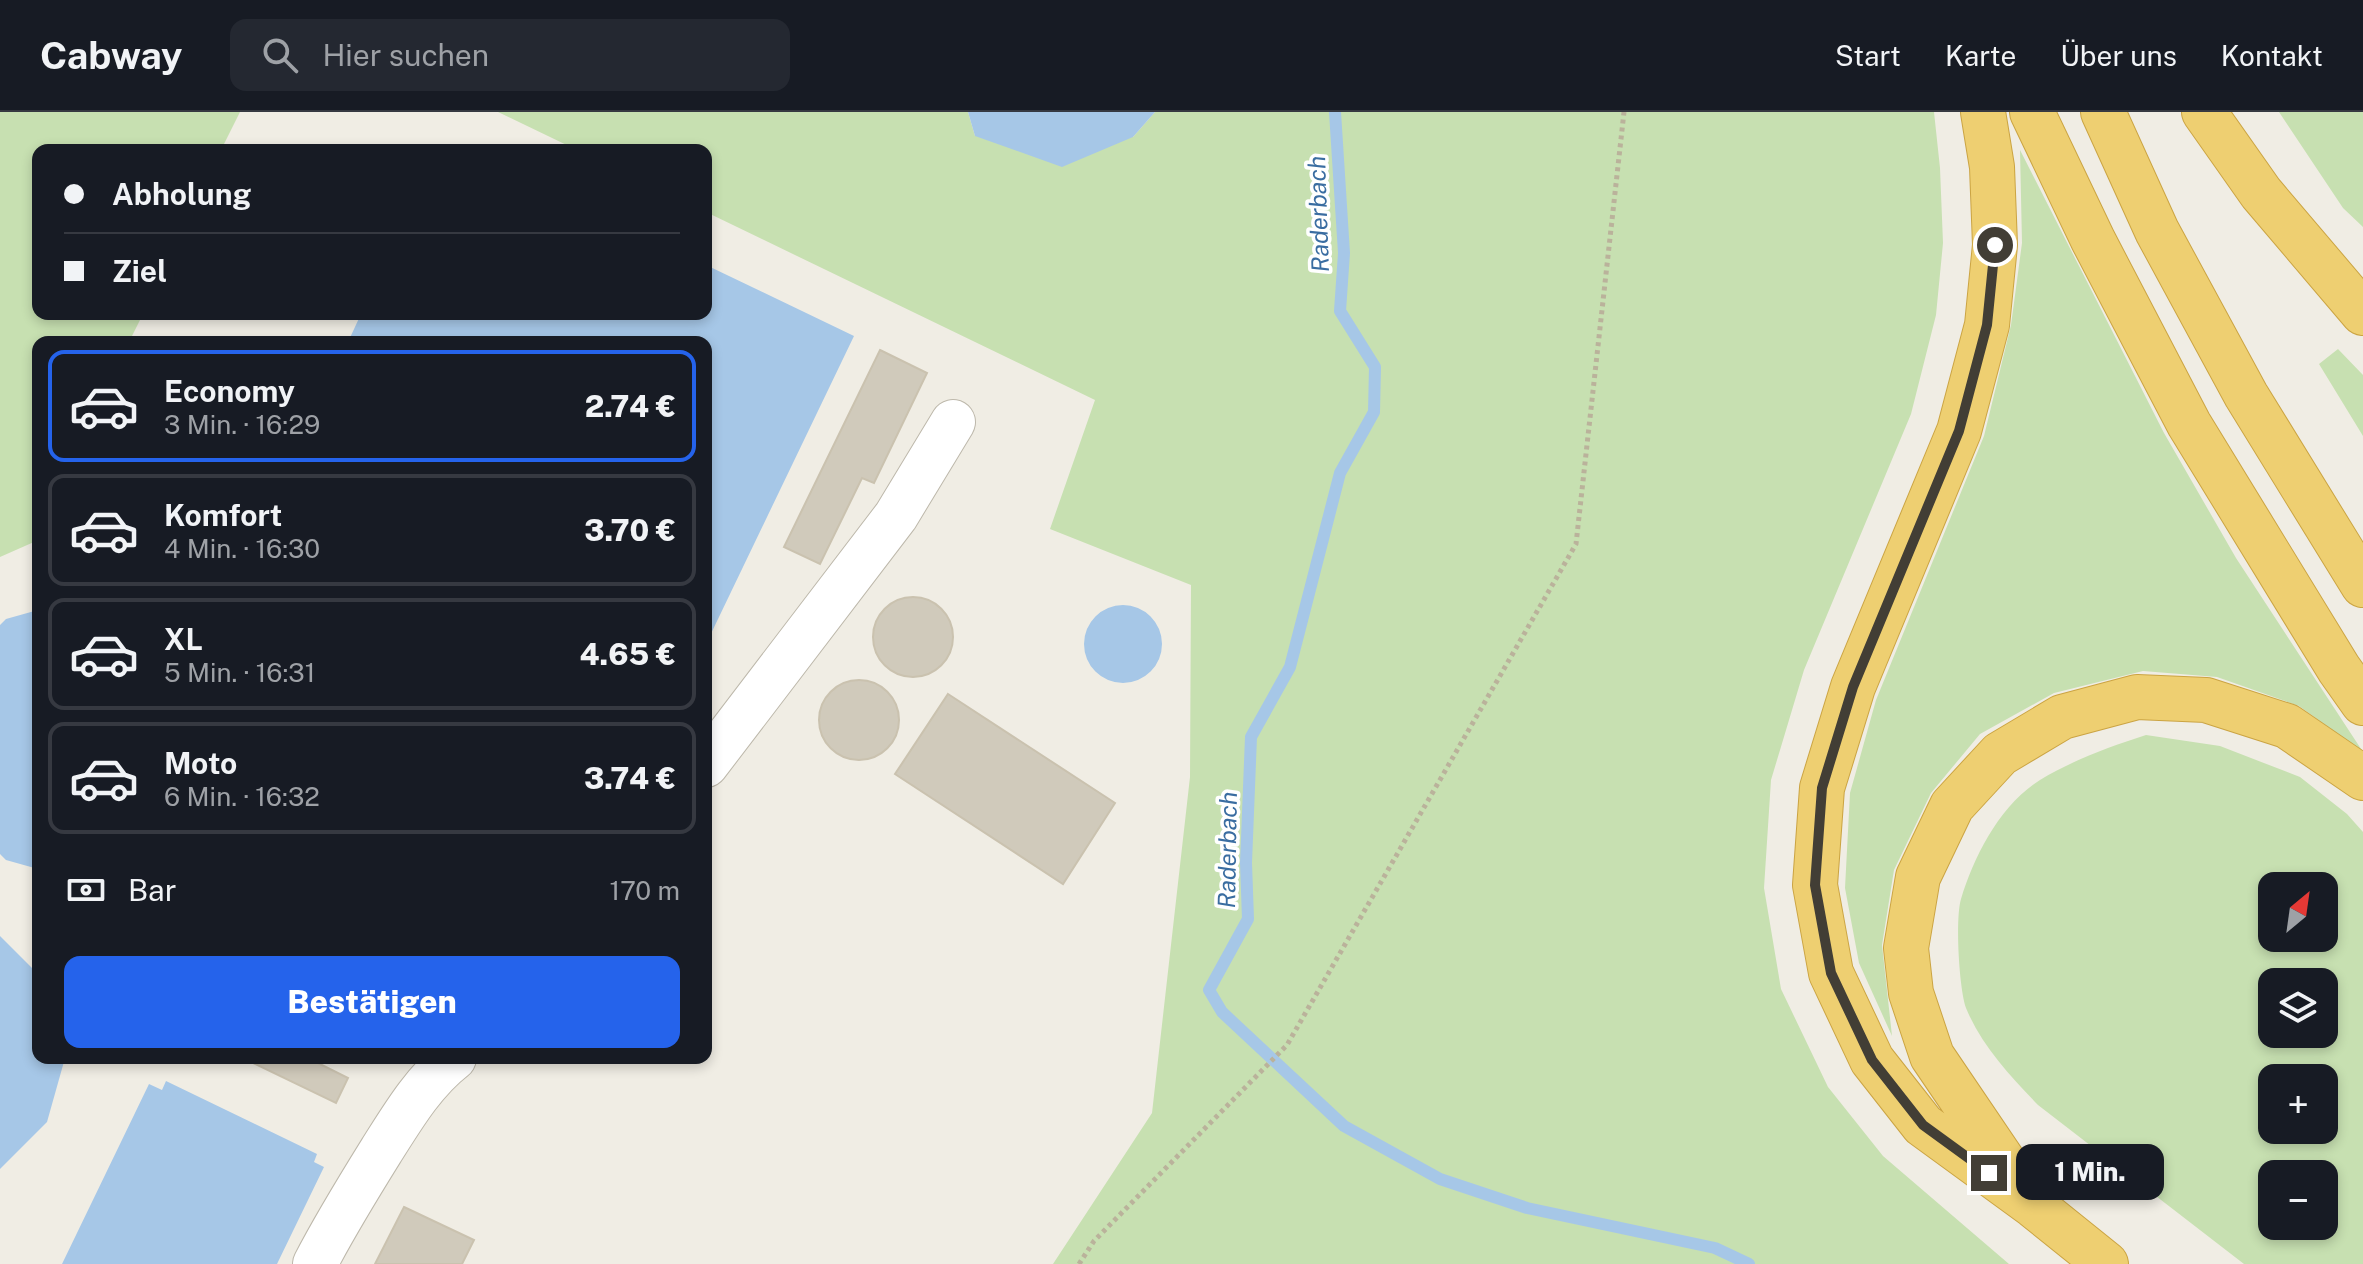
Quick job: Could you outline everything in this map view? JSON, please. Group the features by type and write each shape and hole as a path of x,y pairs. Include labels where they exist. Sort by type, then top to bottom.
{"highway":[{"path":"1983,112 1992,167 1995,245 1987,325 1959,431 1853,687 1822,788 1815,885 1831,973 1872,1060 1923,1125 2034,1206 2106,1264"},
{"path":"2032,112 2093,240 2189,424 2363,703"},
{"path":"2103,112 2157,231 2246,395 2363,585"},
{"path":"2204,112 2261,193 2363,313"},
{"path":"2034,1206 1932,1056 1911,993 1906,948 1918,877 1952,806 2000,754 2062,717 2137,697 2206,700 2287,726 2363,778"}],"lane":[{"path":"712,757 896,516 953,422"},
{"path":"315,1264 339,1217 399,1124 437,1072 447,1064"}],"path":[{"path":"1079,1264 1094,1241 1287,1045 1576,544 1624,112"}],"green space":[{"path":"0,112 240,112 224,144 32,144 32,320 140,320 132,336 32,336 32,543 0,557"},
{"path":"498,112 968,112 975,136 1133,137 1155,112 1934,112 1943,243 1936,315 1911,414 1804,670 1771,780 1764,888 1781,989 1828,1087 1883,1156 2009,1264 1053,1264 1152,1113 1190,777 1191,585 1050,529 1095,400 712,215 712,144 565,144"},
{"path":"2279,112 2363,112 2363,227 2343,208"},
{"path":"2020,150 2164,433 2236,558 2363,752 2299,706 2217,677 2143,671 2054,693 1980,734 1931,793 1894,870 1882,945 1892,1036 1859,963 1845,888 1850,793 1876,700 1984,436 2011,325 2022,243"},
{"path":"2338,349 2363,375 2363,436 2319,364"},
{"path":"2146,735 2220,746 2300,777 2347,814 2363,832 2363,1264 2244,1264 2038,1105 2007,1072 1972,1022 1961,985 1958,922 1961,899 1981,849 2001,817 2026,791 2053,773 2105,749"}],"water":[{"path":"968,112 1155,112 1133,137 1062,167 975,136"},
{"path":"712,268 854,336 712,632 712,336 351,336 358,320 712,320"},
{"path":"1115,605 1131,605 1145,611 1156,622 1162,644 1156,666 1145,677 1131,683 1115,683 1101,677 1090,666 1084,652 1084,636 1090,622 1101,611"},
{"path":"32,612 32,867 6,860 0,854 0,625 6,619"},
{"path":"0,936 32,968 32,1064 63,1064 47,1122 0,1169"},
{"path":"166,1081 317,1154 314,1162 324,1167 277,1264 62,1264 149,1084 162,1090"}],"building":[{"path":"880,350 927,373 874,483 862,478 820,564 784,547"},
{"path":"913,597 928,600 941,609 950,622 953,637 950,652 941,665 928,674 913,677 898,674 885,665 876,652 873,637 876,622 885,609 898,600"},
{"path":"859,680 874,683 887,692 896,705 899,720 896,735 887,748 874,757 859,760 844,757 831,748 822,735 819,720 822,705 831,692 844,683"},
{"path":"948,694 1115,803 1063,884 895,774"},
{"path":"255,1064 320,1064 348,1078 336,1103"},
{"path":"404,1207 474,1240 462,1264 375,1264"}],"waterway":[{"name":"Raderbach","path":"1335,112 1344,253 1340,311 1375,367 1374,412 1340,473 1290,667 1251,737 1246,863 1248,919 1209,990 1222,1012 1344,1126 1440,1179 1527,1208 1715,1248 1749,1264"}],"route":[{"path":"1989,1173 1923,1125 1872,1060 1831,973 1815,885 1822,788 1853,687 1959,431 1987,325 1995,245"}]}
